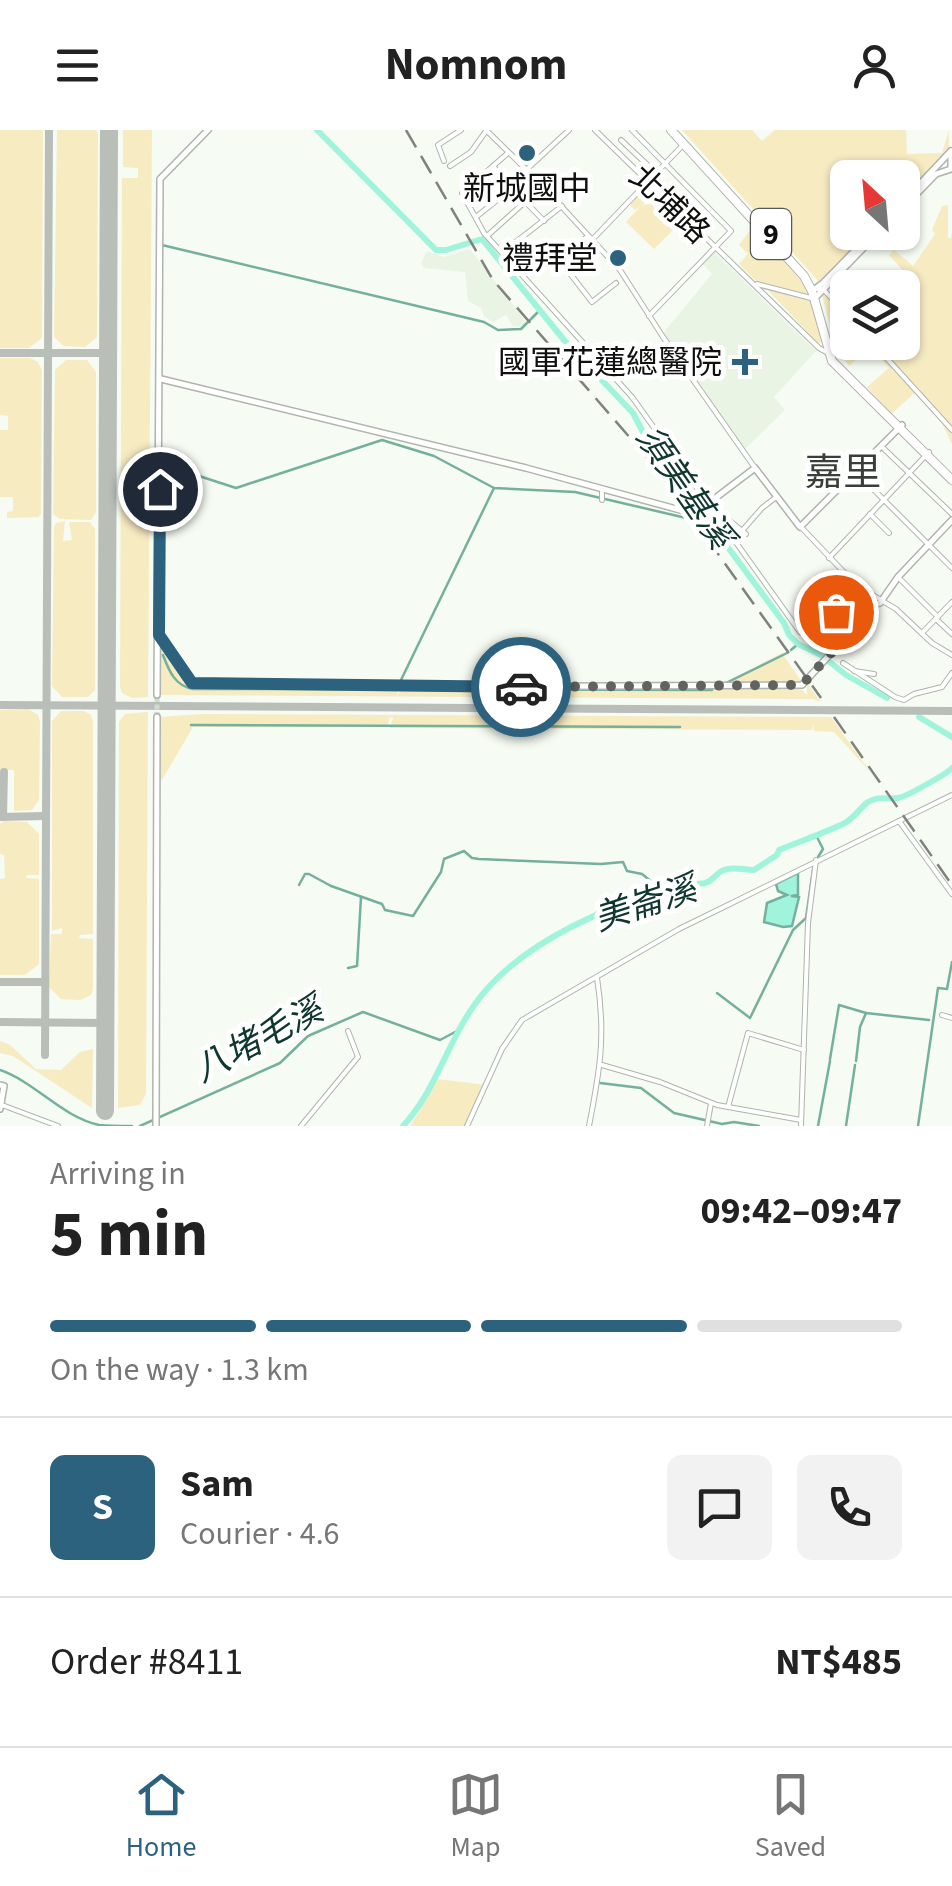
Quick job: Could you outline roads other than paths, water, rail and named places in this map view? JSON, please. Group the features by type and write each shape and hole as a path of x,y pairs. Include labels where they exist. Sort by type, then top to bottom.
{"main road":[{"name":"9","path":"673,130 801,267 816,293 830,351"},
{"name":"9","path":"835,360 952,477"}],"street":[{"path":"157,695 160,179 208,130"},
{"path":"444,161 438,145 461,130"},
{"path":"450,166 471,152 486,130 527,169 624,276 648,316 800,527 856,585 883,600 943,652 952,655"},
{"path":"527,169 569,130"},
{"name":"北埔路","path":"595,130 830,354"},
{"path":"632,130 730,231 648,316"},
{"path":"622,140 656,173"},
{"path":"616,283 592,302 568,271 573,248 590,238 685,143"},
{"path":"920,189 951,166 951,151"},
{"path":"920,186 951,151"},
{"path":"508,153 462,192 487,236 632,397 800,632 830,653"},
{"path":"493,166 544,221"},
{"path":"476,217 514,190 538,180"},
{"path":"487,236 526,202"},
{"path":"504,252 562,206"},
{"path":"816,293 858,250"},
{"path":"752,283 816,293 830,303"},
{"path":"888,360 952,430"},
{"path":"160,380 656,506 697,512 755,468"},
{"path":"800,527 900,426"},
{"path":"159,635 192,683 802,685 830,653 832,614 878,604 952,518 881,446"},
{"path":"829,558 928,453"},
{"path":"855,471 952,568"},
{"path":"602,490 602,500"},
{"path":"708,507 715,508 744,533 762,508 776,498"},
{"path":"870,514 889,533"},
{"path":"898,577 952,634"},
{"path":"922,633 952,602"},
{"path":"947,608 952,613"},
{"path":"842,662 904,700 942,687 952,674"},
{"path":"851,670 874,674"},
{"path":"156,1126 157,717"},
{"path":"467,1126 514,1026 680,929 952,795"},
{"path":"899,820 952,894"},
{"path":"602,1066 660,1082 711,1103 801,1123 809,899 816,860"},
{"path":"588,1126 602,1066 603,1019 597,976"},
{"path":"942,1016 952,1018"},
{"path":"302,1126 358,1057 348,1030"},
{"path":"728,1107 748,1034 804,1050"},
{"path":"0,1085 4,1086 0,1106 58,1126"},
{"path":"707,1122 711,1103"}],"waterway":[{"name":"須美基溪","path":"317,130 436,250 482,239 564,340 633,413 644,434 789,635 887,698"},
{"path":"162,245 484,322 498,330 521,329 541,309"},
{"path":"162,464 236,488 382,440 434,456 494,488 575,492 699,521 703,518"},
{"path":"401,680 494,488"},
{"path":"791,650 798,644"},
{"path":"726,683 787,653"},
{"path":"163,655 177,681 193,689 712,690"},
{"name":"須美基溪","path":"919,717 952,737"},
{"path":"191,725 680,727"},
{"name":"美崙溪","path":"403,1126 427,1093 474,1005 505,971 549,939 625,903 705,883 728,869 754,870 779,850 845,823 868,802 902,797 952,768"},
{"path":"816,835 823,849 818,857"},
{"path":"299,885 309,874 382,904 385,910 413,916 441,872 444,859 464,851 479,859 623,862 627,871 642,874 663,891"},
{"path":"717,993 750,1018 793,930 806,918 814,863"},
{"path":"348,968 357,966 361,897"},
{"path":"918,1126 938,988 947,989 952,962"},
{"path":"830,1059 839,1005 866,1013"},
{"name":"八堵毛溪","path":"140,1126 280,1063 308,1036 363,1012 440,1040 457,1031"},
{"path":"856,1061 860,1027 866,1013 929,1020"},
{"path":"818,1126 830,1061"},
{"path":"846,1126 855,1065"},
{"name":"八堵毛溪","path":"0,1070 86,1121 132,1126"},
{"path":"600,1083 641,1088 674,1113 722,1124 759,1126"}],"tunnel":[{"path":"157,695 157,717"}],"railway":[{"path":"406,130 493,280 658,470 821,698"},
{"path":"834,717 952,885"}],"place":[{"name":"新城國中","path":"527,153"},
{"name":"禮拜堂","path":"618,258"},
{"name":"國軍花蓮總醫院","path":"745,362"}],"district":[{"name":"嘉里","path":"843,472"}]}
